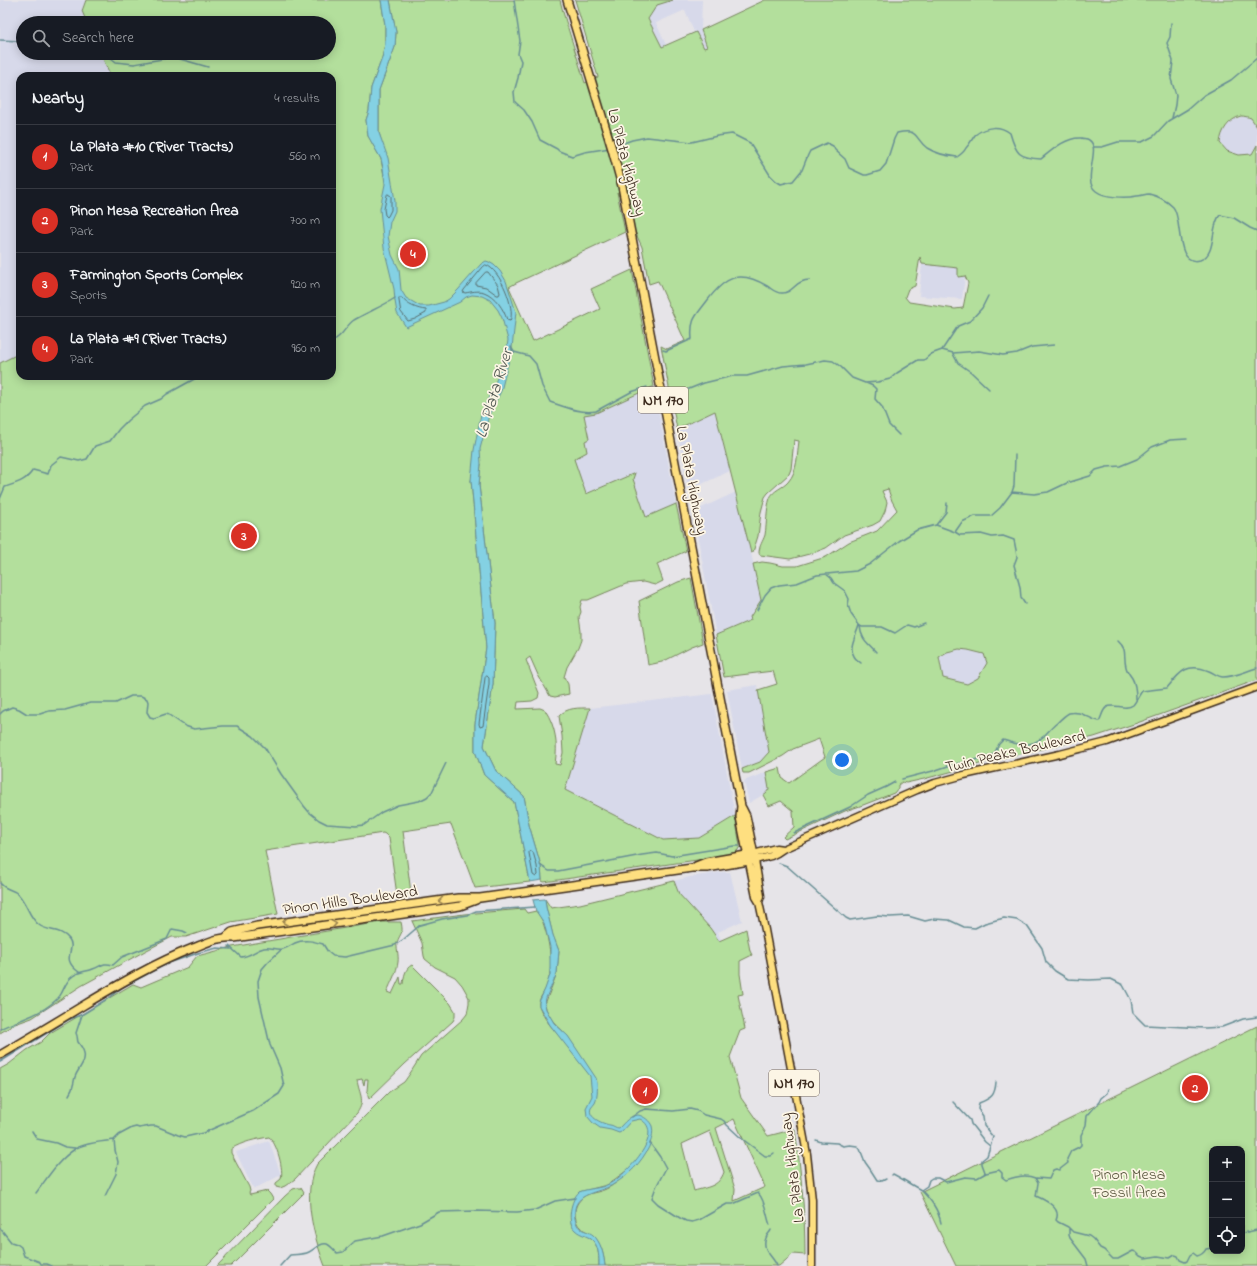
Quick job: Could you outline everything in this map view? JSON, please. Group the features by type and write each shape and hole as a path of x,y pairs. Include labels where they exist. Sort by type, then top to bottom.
{"highway":[{"name":"La Plata Highway","path":"567,0 622,186 741,806 746,816 751,858"},
{"name":"Pinon Hills Boulevard","path":"0,1055 150,967 182,952 226,937 232,932 276,923 458,898 480,898 692,868 706,862 751,858"}],"main road":[{"name":"Twin Peaks Boulevard","path":"751,858 764,858 777,853 783,848 935,783 988,769 1060,754 1107,742 1257,687"},
{"name":"La Plata Highway","path":"751,858 761,896 759,902 807,1154 812,1200 812,1266"}],"shaded area":[{"path":"0,0 86,0 82,11 84,16 16,16 16,60 103,60 109,72 16,72 16,355 0,363"},
{"path":"673,0 702,0 701,30 707,47 670,64 648,19 656,4","holes":["685,10 699,44 672,58 656,23"]},
{"path":"1243,116 1251,118 1257,127 1257,145 1252,154 1239,155 1227,151 1220,143 1221,134 1232,120"},
{"path":"922,264 958,268 965,276 962,299 919,296"},
{"path":"654,387 676,504 646,518 633,479 634,473 586,494 573,459 587,452 585,441 589,439 584,414 596,413"},
{"path":"715,411 730,471 689,490 677,429"},
{"path":"736,492 761,600 750,617 751,620 716,635 693,512"},
{"path":"959,649 985,654 987,663 978,678 967,684 943,678 939,657 947,652"},
{"path":"757,685 769,752 760,762 742,769 727,690"},
{"path":"712,694 735,816 699,838 663,840 565,790 590,708"},
{"path":"766,772 769,789 766,793 749,803 744,781"},
{"path":"722,872 730,872 742,921 718,932 721,940 719,941 710,928 679,894 674,881"},
{"path":"269,1141 281,1175 254,1189 236,1152"}],"green space":[{"path":"86,0 381,0 385,25 385,44 382,58 371,88 369,111 366,120 368,136 381,159 384,176 382,143 379,133 379,90 395,47 396,32 390,0 560,0 585,83 598,77 575,0 673,0 657,5 648,19 662,47 696,32 704,48 707,47 701,30 765,0 1257,0 1257,127 1251,118 1241,116 1226,126 1220,143 1227,151 1239,155 1252,154 1257,145 1257,680 1094,737 998,759 924,779 906,783 902,782 898,785 898,788 894,793 845,811 785,839 783,837 794,827 793,811 781,801 769,806 763,795 769,789 766,772 780,768 782,778 789,783 825,757 819,739 793,749 783,756 749,773 743,773 742,769 760,762 769,752 758,690 777,684 773,671 724,677 716,635 751,620 750,617 761,600 753,564 762,562 783,566 797,566 826,557 849,542 877,531 897,510 888,489 882,491 887,502 885,511 880,521 873,525 844,535 826,548 813,553 790,559 760,555 759,550 765,535 771,495 784,486 794,473 799,441 794,440 791,469 789,474 765,497 761,512 758,536 753,552 751,553 715,411 677,429 661,346 667,349 685,341 658,281 649,284 642,247 617,192 625,232 509,287 533,341 600,309 591,289 632,270 654,387 596,413 584,415 589,439 585,441 587,452 574,459 586,494 635,473 633,479 646,517 676,504 686,551 657,564 663,581 655,585 643,582 626,584 588,600 582,600 579,617 581,640 567,667 564,677 568,684 569,694 555,697 550,696 530,657 526,660 539,693 538,698 532,701 518,702 517,709 540,708 545,710 554,729 556,743 555,764 560,765 563,753 559,716 569,710 577,708 590,708 565,790 663,840 699,838 735,816 740,846 738,850 732,855 544,882 542,881 541,866 529,825 524,796 496,771 484,746 493,684 495,623 479,485 481,464 471,480 486,648 475,724 475,751 484,775 514,802 530,882 475,888 451,824 403,831 411,893 397,895 389,838 383,833 265,851 278,914 231,922 186,937 172,937 81,986 32,1018 15,1024 0,1033 0,363 16,355 16,380 336,380 336,72 109,72 103,60 336,60 336,16 84,16 82,11","holes":["920,257 922,264 958,268 958,277 965,276 968,283 963,308 955,309 909,302 905,297 908,289 915,286","959,649 984,654 987,663 978,678 967,684 943,678 939,657 947,652"]},
{"path":"691,578 703,643 662,662 648,665 639,601 678,582"},
{"path":"674,881 679,894 710,928 719,941 746,929 752,955 740,961 743,994 738,995 745,1029 740,1031 730,1057 741,1098 768,1136 795,1129 802,1192 805,1255 793,1254 779,1266 605,1266 602,1252 597,1240 578,1224 575,1213 576,1208 578,1202 583,1197 609,1187 631,1171 626,1171 607,1185 579,1192 572,1213 571,1224 573,1227 596,1244 599,1266 325,1266 313,1229 311,1215 310,1188 312,1176 317,1164 389,1092 404,1082 421,1056 467,1014 469,998 462,985 455,977 435,967 425,959 422,943 412,921 464,914 524,909 527,913 536,911 542,920 545,929 550,949 551,962 550,975 546,988 539,1001 539,1005 551,1027 561,1038 563,1031 551,1019 545,1004 557,973 559,951 553,936 545,899 551,908 580,904","holes":["734,1119 765,1187 734,1201 735,1189 716,1128","710,1131 724,1172 716,1184 694,1191 682,1144"]},
{"path":"381,922 401,922 402,926 402,931 397,944 397,966 387,992 392,994 400,977 401,984 403,984 406,970 412,965 450,1003 455,1011 453,1021 369,1099 367,1091 368,1079 365,1079 364,1085 362,1079 357,1080 361,1104 357,1113 295,1179 285,1186 280,1188 276,1187 276,1183 281,1179 282,1169 275,1145 269,1137 249,1141 231,1149 231,1153 249,1187 250,1195 267,1191 273,1199 206,1266 0,1266 0,1069 41,1042 50,1033 133,984 141,987 188,967 197,956 232,947"},
{"name":"Pinon Mesa Fossil Area","path":"1257,1026 1257,1266 956,1266 920,1192"},
{"path":"301,1188 304,1193 231,1266 217,1266 285,1196 293,1189"}],"water":[{"name":"La Plata River","path":"381,0 390,0 396,32 395,47 379,90 379,133 388,158 395,201 395,211 390,222 388,236 392,255 399,269 401,290 406,298 420,306 429,306 444,302 458,290 481,264 486,261 494,265 500,271 506,281 516,312 512,348 501,391 489,415 480,449 481,464 479,485 495,623 493,684 484,746 496,771 524,796 529,825 541,866 542,880 530,882 514,802 484,775 475,751 475,724 486,648 471,480 474,450 481,414 506,355 508,340 502,318 498,310 490,300 482,296 472,295 466,297 460,302 406,327 397,313 394,289 384,248 380,209 385,184 383,168 381,159 368,136 366,120 369,111 371,88 382,58 385,44 385,25"},
{"path":"545,899 553,935 559,951 557,973 546,998 546,1009 554,1023 568,1036 596,1078 597,1094 595,1103 591,1108 591,1115 600,1122 619,1128 630,1118 638,1115 642,1116 648,1121 653,1129 649,1147 634,1168 625,1177 609,1187 585,1196 577,1203 575,1215 577,1224 580,1229 596,1238 600,1244 605,1266 599,1266 599,1256 596,1244 590,1238 577,1232 572,1226 570,1216 572,1205 576,1195 579,1192 606,1186 633,1164 641,1154 649,1134 647,1125 640,1119 631,1121 619,1133 600,1128 587,1116 586,1108 592,1096 590,1076 550,1025 539,1006 539,1002 550,975 550,947 544,923 536,911 533,900"}],"waterway":[{"path":"514,0 520,41 518,54 521,61 514,92 515,102 524,110 532,122 540,140 559,151 572,156 585,152 610,148"},
{"path":"1171,23 1170,37 1167,43 1173,61 1171,79 1176,95 1172,118"},
{"path":"0,40 16,41"},
{"path":"1093,147 1102,147 1118,142 1142,142 1154,136 1168,121 1188,109 1204,95 1231,80 1257,58"},
{"path":"114,60 116,62 134,64 156,60"},
{"path":"184,60 208,67"},
{"path":"613,147 632,140 647,137 692,142 732,134 750,143 770,175 781,184 793,181 802,170 810,151 827,143 833,146 835,150 845,159 849,168 867,175 880,171 886,164 897,133 913,133 930,150 957,157 964,151 975,135 988,128 1006,130 1010,133 1014,146 1020,154 1023,156 1041,159 1065,142 1075,138 1081,138 1088,139 1092,144 1093,157 1090,180 1096,191 1105,195 1116,197 1132,197 1149,194 1159,197 1168,203 1176,212 1180,240 1183,249 1186,256 1192,260 1200,260 1209,252 1215,226 1220,215 1234,218 1257,231"},
{"path":"663,350 666,351 692,339 693,322 700,310 720,286 733,278 748,278 757,281 778,293 786,293 801,282 810,280"},
{"path":"942,350 958,326 970,321 982,308 988,296"},
{"path":"336,339 354,320 395,298"},
{"path":"684,391 704,383 733,376 747,376 783,366 806,364 825,360 833,361 852,378 865,383 878,382 890,379 918,360 924,360 931,354 942,350 953,353 979,351 1003,355 1017,353 1032,347 1054,345"},
{"name":"La Plata River","path":"511,347 514,352 529,356 536,364 542,386 550,402 567,408 585,412 596,411 631,392 647,387"},
{"path":"953,354 958,363 971,372 989,389"},
{"path":"0,499 5,487 24,479 33,470 48,474 51,465 61,457 79,461 87,459 95,446 110,441 119,429 145,406 161,399 193,380"},
{"path":"866,383 876,389 875,399 882,407 889,425 899,435"},
{"path":"757,610 765,595 771,588 779,585 797,583 817,575 856,571 870,564 899,541 917,530 936,525 955,532 962,522 975,516 991,516 1000,508 1012,492 1034,494 1048,492 1067,483 1090,476 1096,470 1120,466 1137,459 1152,447 1170,440 1187,439"},
{"path":"1012,492 1014,486 1015,455"},
{"path":"936,525 946,512 947,503"},
{"path":"955,532 960,535 981,534 992,537 1003,536 1014,540 1017,557 1014,565 1020,587 1021,598 1025,604"},
{"path":"826,574 834,583 845,591 849,599 848,605 851,614 859,625 852,645 852,652 855,658 861,663"},
{"path":"859,625 862,627 882,627 895,633 907,625 914,627 924,623"},
{"path":"860,626 863,637 876,652"},
{"path":"1118,641 1124,650 1125,663 1134,683 1136,699"},
{"path":"902,779 951,765 988,757 994,754 999,744 1003,740 1019,744 1029,744 1039,740 1069,713 1073,712 1081,714 1099,721 1107,707 1130,707 1134,704 1142,691 1167,688 1180,673 1189,668 1201,668 1223,677 1236,675 1257,668"},
{"path":"0,714 12,707 27,714 40,714 49,711 65,710 90,703 116,703 131,696 141,696 147,699 147,712 150,717 154,718 166,714 185,726 194,729 237,726 253,736 265,748 281,774 304,806 319,820 327,824 356,826 364,825 382,812 398,805 419,801 427,797 432,792 446,763"},
{"path":"794,833 850,807 868,795 895,782"},
{"path":"540,865 549,871 558,871 642,855 657,853 672,856 739,846"},
{"path":"779,863 787,866 850,920 877,916 908,916 925,921 934,919 949,920 964,927 975,928 985,923 1004,918 1017,920 1027,926 1042,948 1046,962 1055,971 1068,979 1111,979 1123,985 1131,1000 1133,1013 1145,1025 1205,1028 1222,1027 1243,1019 1257,1017"},
{"path":"0,883 4,887 18,894 39,925 46,929 62,933 69,939 71,943 69,958 70,962 79,972"},
{"path":"229,946 241,957 264,948 283,949 298,942 309,941 323,944 328,952 333,956 345,957 395,945 420,925 442,919 467,915 476,911 535,907"},
{"path":"0,1029 38,1013 50,1005 59,997 67,982 75,974 104,964 113,965 122,957 167,939 172,929 187,933"},
{"path":"0,1062 68,1020 83,1014 123,987 169,963 217,948 231,949"},
{"path":"36,1193 58,1164 69,1153 78,1147 114,1140 119,1135 136,1127 156,1126 185,1137 203,1133 253,1111 279,1094 284,1086 280,1068 270,1045 259,997 258,981 262,969 282,949"},
{"path":"69,1095 73,1088 76,1074 84,1058 83,1050 78,1042 76,1033 82,1015"},
{"path":"984,1174 985,1172 982,1160 987,1156 993,1137 984,1126 983,1116 978,1109 979,1103 992,1096 995,1090 996,1082"},
{"path":"1036,1178 1049,1179 1053,1170 1059,1170 1068,1163 1067,1159 1071,1151 1081,1145 1081,1135 1086,1125 1087,1116 1101,1098 1107,1093 1108,1089"},
{"path":"953,1102 970,1120 971,1124 990,1146"},
{"path":"632,1117 640,1111 646,1109 673,1111 690,1109 698,1111 704,1115 724,1121 741,1138 765,1156 770,1156 774,1153"},
{"path":"32,1131 37,1139 56,1143 65,1147 75,1148"},
{"path":"105,1196 116,1174 118,1162 114,1140"},
{"path":"816,1140 821,1142 837,1143 843,1146 857,1146 860,1149 865,1162 877,1180 882,1181 886,1179"},
{"path":"650,1143 666,1168 652,1198 658,1204 680,1218 692,1222 699,1220 727,1204 733,1204 758,1193 761,1196 770,1225"},
{"path":"892,1175 893,1174 921,1190 927,1186 929,1180 932,1178 938,1178 946,1182 965,1177 977,1178 986,1173 999,1170 1002,1173 1002,1177 1006,1180 1024,1176 1035,1178 1038,1183 1036,1196 1048,1202 1055,1208 1057,1212 1056,1220 1068,1227 1073,1232 1089,1236 1113,1259 1118,1259 1133,1251 1145,1258 1158,1256 1170,1258 1175,1255 1178,1256 1180,1260 1185,1262 1193,1253 1197,1256 1209,1248"},
{"path":"921,1190 934,1205 941,1223"},
{"path":"280,1266 290,1255 307,1253 322,1244 331,1246 337,1253 343,1252 355,1241 383,1236 420,1223 439,1212 517,1212 535,1210 555,1201 575,1198"},
{"path":"0,1228 11,1242 21,1247 24,1256 40,1262 41,1264 52,1266"},
{"path":"1069,1229 1070,1238 1086,1259 1088,1266"},
{"path":"771,1230 766,1237 765,1246 777,1266"},
{"path":"1245,1232 1257,1230"}],"place":[{"name":"La Plata #9 (River Tracts)","path":"413,254"},
{"name":"Farmington Sports Complex","path":"244,536"},
{"name":"Pinon Mesa Recreation Area","path":"1195,1088"},
{"name":"La Plata #10 (River Tracts)","path":"645,1091"}]}
